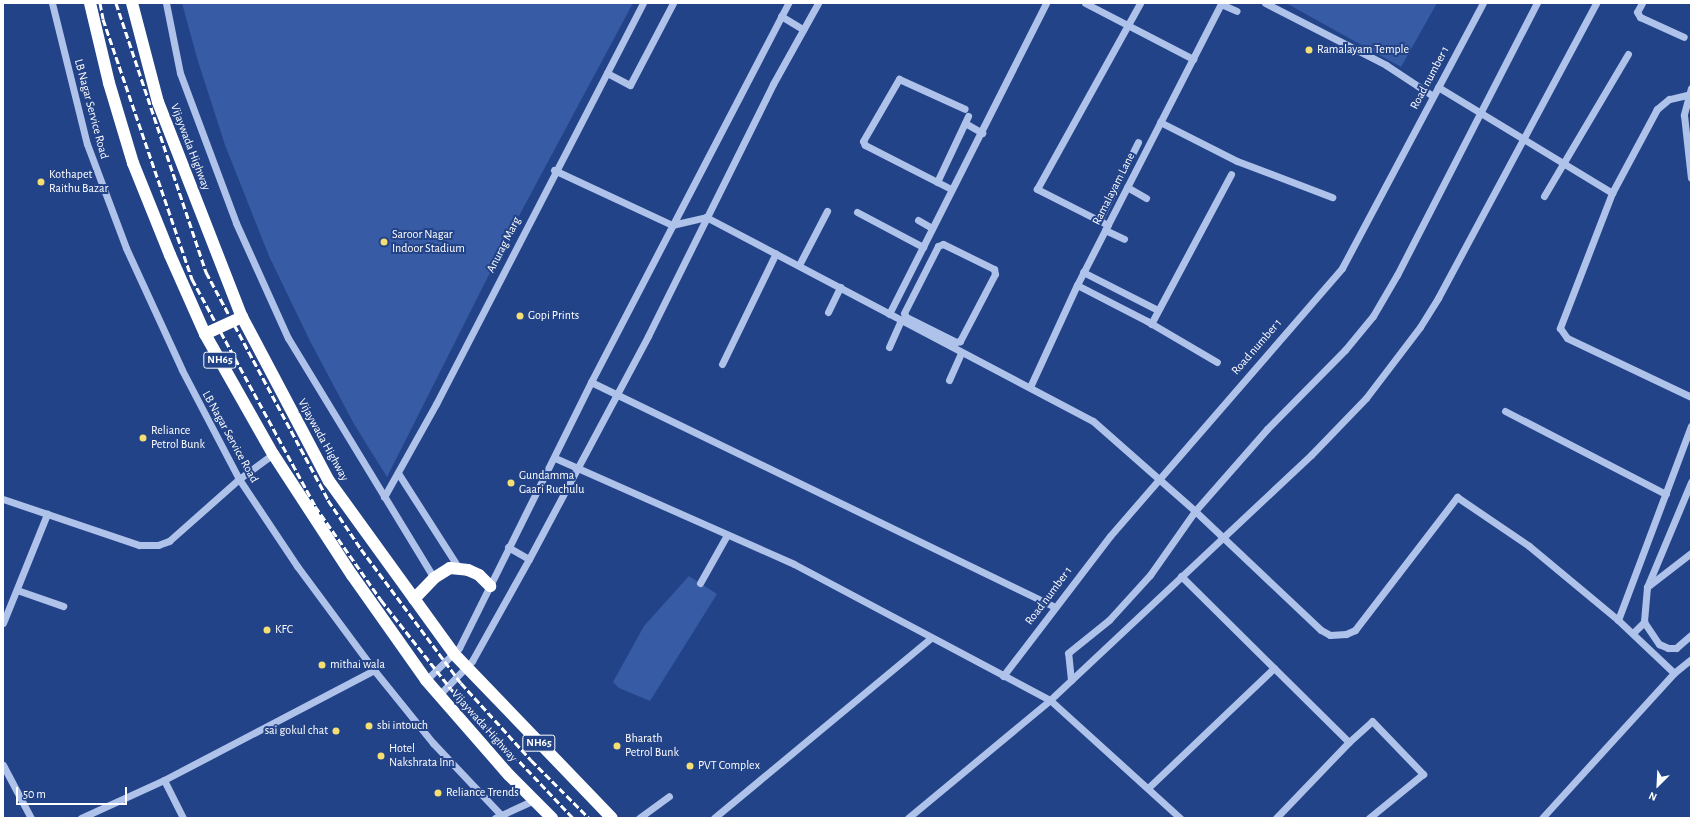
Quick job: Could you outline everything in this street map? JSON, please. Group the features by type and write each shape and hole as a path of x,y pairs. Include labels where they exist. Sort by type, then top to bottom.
{"highway":[{"name":"Vijaywada Highway","path":"90,3 109,83 134,163 206,334 273,454 352,574 438,696 552,818"},
{"name":"Vijaywada Highway","path":"132,3 158,102 242,317 329,481 455,655 612,818"},
{"path":"206,334 242,317"},
{"path":"414,599 434,578 450,568 458,567 479,575 490,586"}],"street":[{"name":"LB Nagar Service Road","path":"52,3 87,144 126,248 182,370 239,479 297,566 374,670 433,743 500,817"},
{"path":"166,3 180,73 236,223 288,338 434,578"},
{"name":"Anurag Marg","path":"384,497 398,473 554,170 643,3"},
{"path":"607,73 630,85 672,3"},
{"path":"426,680 455,655 508,547 555,458 591,382 788,3"},
{"path":"438,696 467,668 529,560 617,396 706,217 803,29 818,3"},
{"path":"890,314 951,189 982,133 1046,3"},
{"path":"1085,3 1193,59"},
{"path":"1124,239 1106,228 1099,221 1037,189 1140,3"},
{"path":"1221,3 1237,11"},
{"name":"Ramalayam Lane","path":"1030,387 1077,285 1221,3"},
{"path":"1265,3 1386,65 1433,96"},
{"name":"Road number 1","path":"1003,676 1110,536 1342,268 1483,3"},
{"path":"1071,680 1068,653 1108,620 1150,574 1195,511 1267,429 1346,350 1373,316 1397,275 1537,3"},
{"path":"908,818 1050,700 1220,537 1311,455 1366,398 1387,372 1438,298 1596,3"},
{"path":"1642,3 1637,12 1640,17 1684,37"},
{"path":"781,16 803,29"},
{"path":"1544,196 1562,162 1628,54"},
{"path":"951,189 865,145 863,139 899,79 965,109"},
{"path":"1438,87 1612,193"},
{"path":"1691,88 1687,95 1684,115 1691,178"},
{"path":"1687,95 1668,99 1657,109 1612,193 1560,328 1567,338 1691,397"},
{"path":"937,182 967,120 982,133"},
{"path":"1160,122 1237,161 1332,197"},
{"path":"1099,221 1138,142"},
{"path":"1128,163 1137,168"},
{"path":"554,170 672,225 706,217 799,265 961,353 1030,387 1093,421 1158,480 1195,511 1220,537 1321,630 1338,635 1355,630 1457,497 1529,546 1633,633 1674,673"},
{"path":"1151,324 1230,174"},
{"path":"1116,187 1146,198"},
{"path":"799,265 827,211"},
{"path":"857,212 923,247"},
{"path":"918,220 932,228"},
{"path":"943,244 994,269 995,274 958,342 953,342 905,316 916,289 938,246 943,244"},
{"path":"722,364 776,253"},
{"path":"1084,272 1158,310"},
{"path":"904,284 916,289"},
{"path":"1077,285 1151,324 1217,362"},
{"path":"828,312 840,287"},
{"path":"889,347 901,320"},
{"path":"949,380 961,353"},
{"path":"591,382 617,396 1055,607"},
{"path":"1505,411 1666,494"},
{"path":"1618,620 1691,426"},
{"path":"3,499 139,545 158,545 169,541 239,479 273,454"},
{"path":"555,458 794,564 1050,700 1180,818"},
{"path":"398,473 458,567"},
{"path":"1691,482 1647,587 1644,622 1659,644 1668,648 1676,648 1691,635"},
{"path":"3,623 47,514"},
{"path":"700,583 727,535"},
{"path":"508,547 529,560"},
{"path":"1647,587 1691,553"},
{"path":"1181,576 1349,742"},
{"path":"17,590 63,606"},
{"path":"1633,633 1644,622"},
{"path":"714,818 931,638"},
{"path":"1542,818 1674,673 1691,659"},
{"path":"1148,788 1274,668"},
{"path":"81,818 164,780 374,670"},
{"path":"1276,818 1349,742 1372,721 1423,774 1369,818"},
{"path":"3,765 31,818"},
{"path":"164,780 183,818"},
{"path":"639,818 669,796"},
{"path":"500,817 534,800"}],"shaded area":[{"name":"Saroor Nagar Indoor Stadium","path":"182,3 633,3 513,227 387,477 354,424 310,341 269,256 225,145 197,58"},
{"path":"1286,3 1437,3 1401,67"},
{"path":"689,576 717,594 650,701 619,688 613,682 644,626"}],"railway":[{"path":"100,3 103,19 192,279 315,506 381,600 451,689 573,818"},
{"path":"116,3 206,272 328,500 361,549 461,683 531,760 589,818"}],"place":[{"name":"Ramalayam Temple","path":"1309,50"},
{"name":"Kothapet Raithu Bazar","path":"41,182"},
{"name":"Saroor Nagar Indoor Stadium","path":"384,242"},
{"name":"Gopi Prints","path":"520,316"},
{"name":"Reliance Petrol Bunk","path":"143,438"},
{"name":"Gundamma Gaari Ruchulu","path":"511,483"},
{"name":"KFC","path":"267,630"},
{"name":"mithai wala","path":"322,665"},
{"name":"sbi intouch","path":"369,726"},
{"name":"sai gokul chat","path":"336,731"},
{"name":"Bharath Petrol Bunk","path":"617,746"},
{"name":"Hotel Nakshrata Inn","path":"381,756"},
{"name":"PVT Complex","path":"690,766"},
{"name":"Reliance Trends","path":"438,793"}]}
